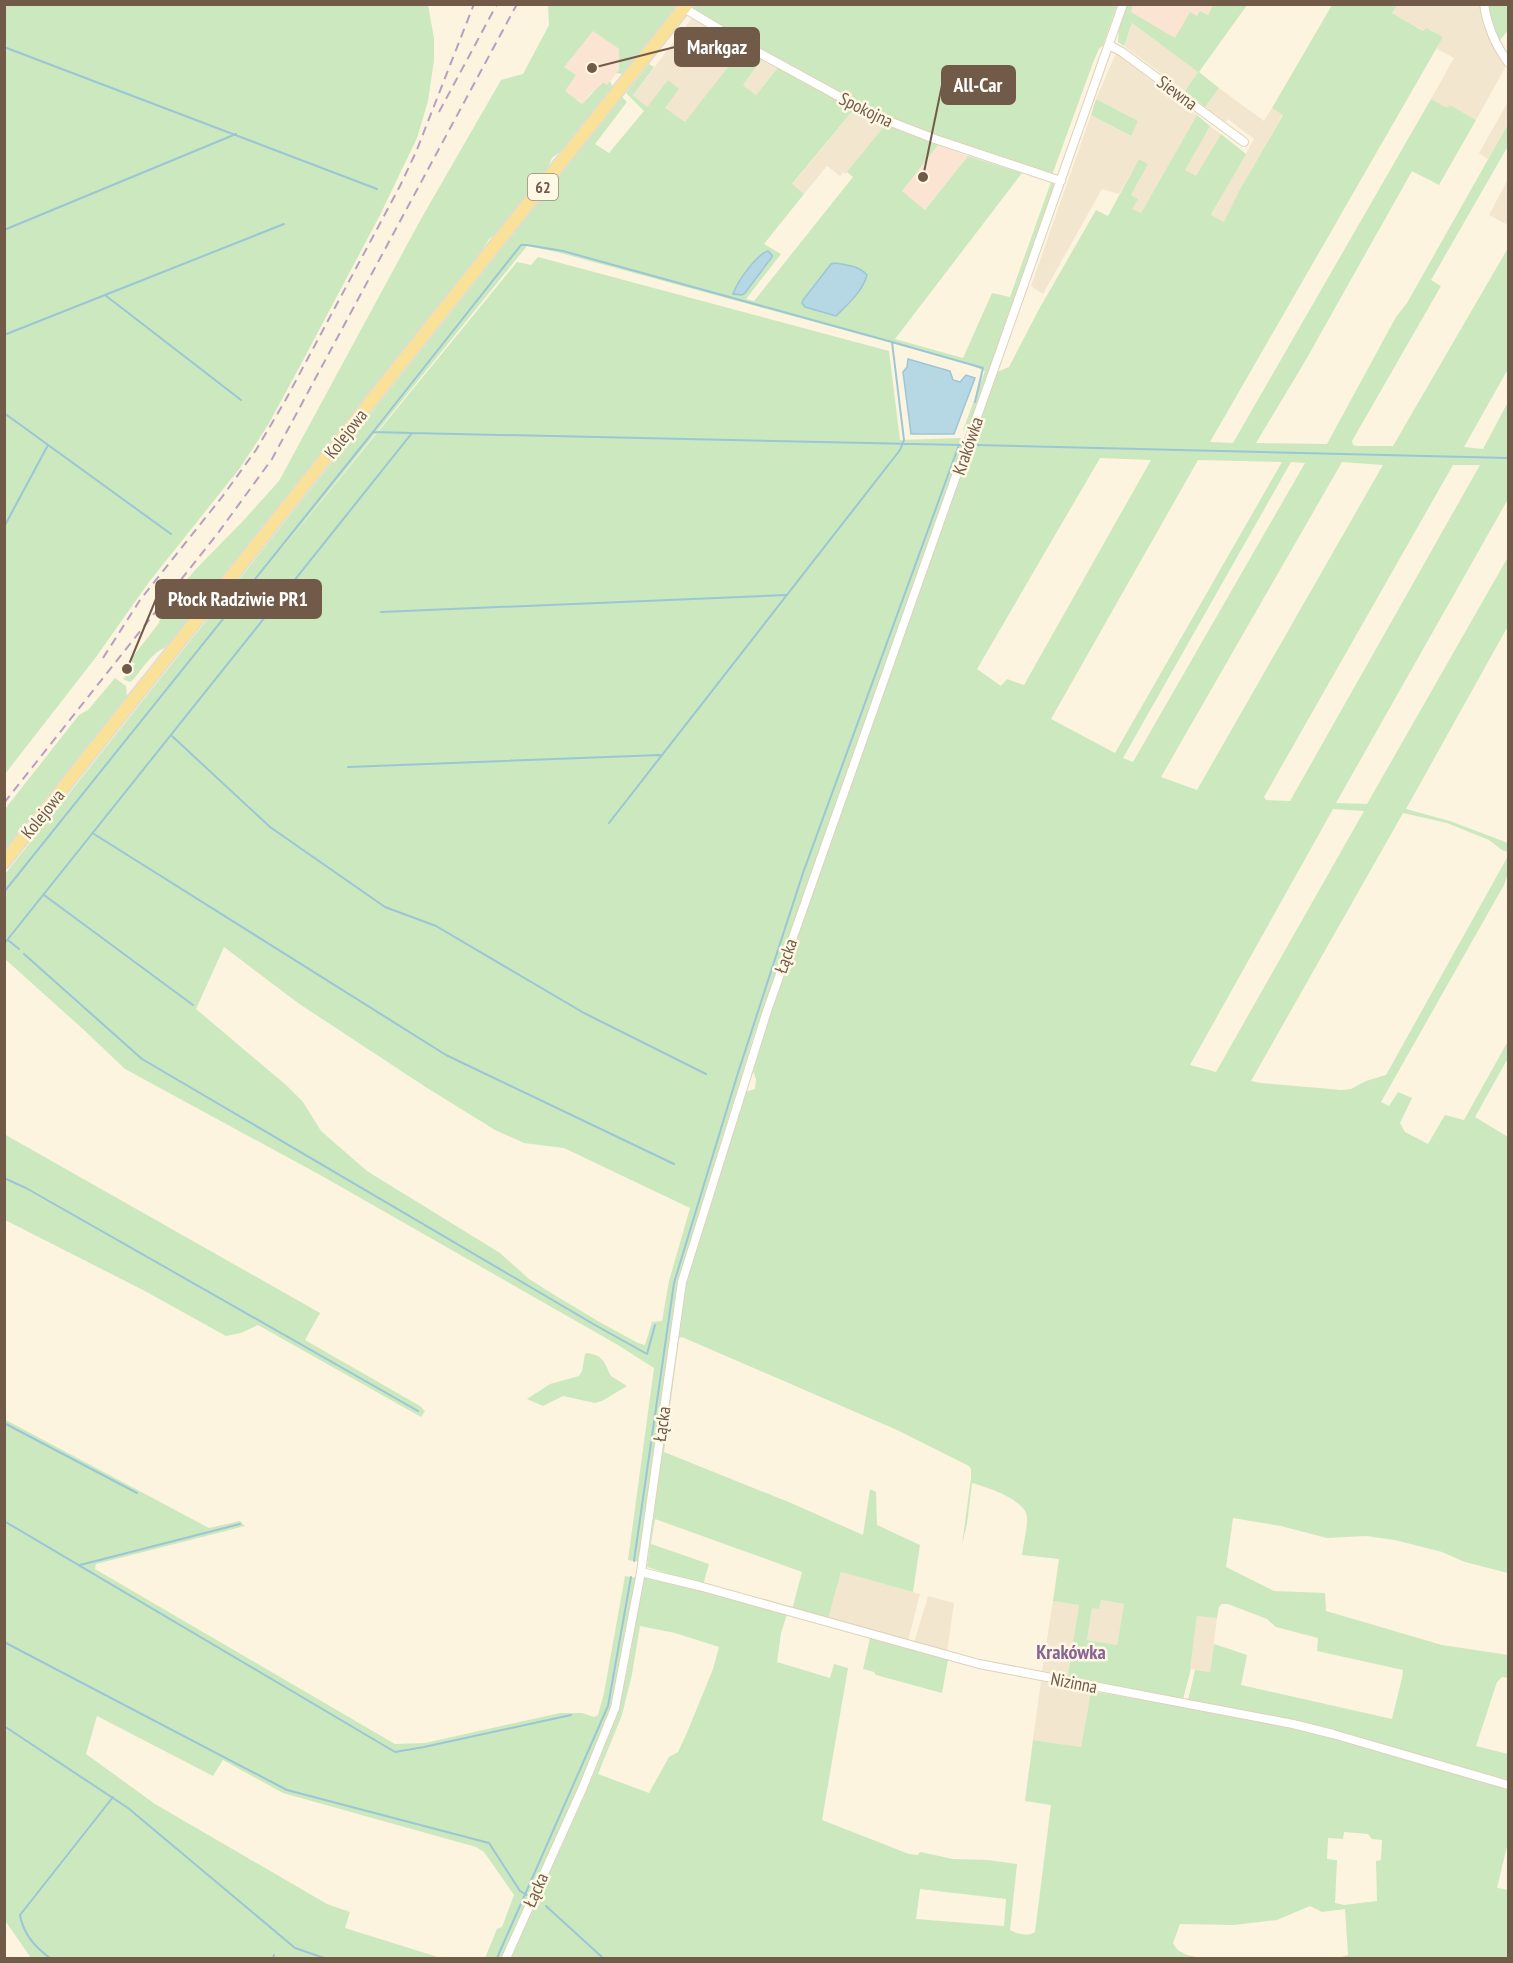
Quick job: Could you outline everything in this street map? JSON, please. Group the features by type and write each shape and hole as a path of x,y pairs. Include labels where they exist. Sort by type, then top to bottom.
{"main road":[{"name":"Kolejowa","path":"4,862 686,6"}],"street":[{"name":"Krakówka","path":"811,886 1123,4"},
{"path":"1484,4 1494,37 1509,62"},
{"name":"Spokojna","path":"686,6 754,50 873,116 1061,181"},
{"name":"Siewna","path":"1109,45 1117,48 1245,142"},
{"name":"Łącka","path":"506,1959 615,1707 641,1572 682,1282 767,1011 811,886"},
{"name":"Nizinna","path":"641,1572 979,1664 1282,1722 1333,1734 1509,1785"}],"shaded area":[{"path":"1133,5 1247,5 1198,72 1127,19"},
{"path":"1397,5 1481,5 1507,64 1476,120 1450,105 1447,109 1431,99 1454,58 1437,49 1442,37 1425,28 1424,31 1392,13"},
{"path":"692,18 710,27 709,30 742,49 685,123 665,108 668,81 647,107 633,95"},
{"path":"1132,23 1198,72 1185,91 1124,46"},
{"path":"593,30 619,49 619,70 607,85 602,82 582,104 564,91 563,67"},
{"path":"1116,53 1197,115 1141,213 1132,209 1131,195 1148,164 1139,159 1119,194 1102,189 1043,294 1031,286 1091,115 1130,136 1138,121 1096,99"},
{"path":"762,59 777,68 756,95 743,85"},
{"path":"1219,88 1264,121 1272,108 1283,114 1239,191 1224,223 1211,216 1254,139 1228,119 1226,122 1205,107"},
{"path":"1508,102 1508,124 1488,159 1479,153"},
{"path":"854,109 885,125 846,174 843,172 840,176 827,166 804,194 792,185"},
{"path":"1210,126 1221,134 1196,177 1184,170"},
{"path":"938,145 968,156 925,210 901,191"},
{"path":"1508,179 1508,225 1489,215"},
{"path":"841,1572 920,1594 908,1641 828,1619"},
{"path":"928,1596 954,1603 947,1653 914,1643"},
{"path":"1101,1600 1124,1604 1117,1645 1087,1640 1092,1608"},
{"path":"1053,1601 1079,1605 1068,1676 1042,1671"},
{"path":"1197,1615 1217,1618 1210,1672 1190,1669"},
{"path":"1041,1681 1091,1691 1081,1747 1033,1740"}],"green space":[{"path":"5,4 428,5 434,38 434,60 428,101 417,138 380,215 268,425 240,468 149,582 96,657 5,774"},
{"path":"696,4 1117,5 1103,45 1094,60 1052,175 929,134 872,112 695,14 693,8"},
{"path":"548,5 678,5 622,74 616,73 619,70 619,49 593,31 564,67 576,75 565,91 582,104 603,82 607,85 610,81 613,88 567,146 552,158 546,172 498,232 489,239 475,261 167,647 152,656 133,680 130,682 123,679 135,664 130,660 159,623 163,608 195,570 279,481 421,219 501,80 523,74 549,25"},
{"path":"1127,5 1133,5 1131,12 1175,38 1190,12 1197,16 1200,11 1208,15 1212,5 1247,5 1199,72 1219,88 1205,107 1185,91 1198,72 1132,23 1124,46 1118,42 1119,30"},
{"path":"1332,5 1397,5 1392,13 1423,31 1426,28 1443,37 1210,442 1233,443 1431,99 1447,108 1450,105 1476,120 1439,185 1412,171 1304,363 1256,443 1327,444 1396,317 1407,303 1508,124 1508,146 1431,280 1441,286 1352,441 1353,445 1357,446 1393,446 1508,248 1508,369 1464,447 1483,449 1508,402 1508,499 1336,803 1367,804 1508,557 1508,626 1406,809 1450,821 1508,843 1508,852 1489,840 1447,823 1403,813 1251,1081 1341,1090 1351,1089 1366,1081 1386,1075 1508,856 1508,873 1504,885 1381,1102 1389,1106 1398,1092 1412,1098 1400,1123 1405,1132 1428,1144 1445,1115 1464,1120 1508,1041 1508,1058 1475,1117 1508,1137 1508,1573 1395,1540 1366,1536 1327,1538 1281,1526 1233,1518 1226,1567 1274,1591 1325,1593 1326,1611 1442,1645 1508,1655 1508,1678 1502,1677 1497,1682 1476,1746 1508,1754 1508,1781 1332,1730 1188,1700 1195,1670 1210,1672 1214,1644 1247,1655 1241,1685 1392,1719 1403,1670 1317,1651 1318,1638 1276,1627 1267,1619 1228,1604 1222,1604 1219,1607 1217,1618 1197,1616 1191,1669 1183,1699 1067,1679 1062,1675 1068,1675 1079,1605 1053,1601 1059,1559 1022,1555 1027,1517 1020,1505 1004,1495 972,1483 962,1544 971,1478 969,1466 897,1430 682,1337 679,1338 664,1452 791,1503 863,1535 870,1489 876,1492 877,1525 920,1545 913,1592 841,1572 828,1619 792,1610 802,1572 655,1519 651,1544 709,1564 703,1585 647,1567 688,1271 745,1092 755,1089 756,1079 753,1071 771,1013 997,372 1009,367 1096,210 1108,216 1139,159 1148,164 1131,195 1138,199 1132,209 1141,213 1197,115 1210,126 1185,170 1196,176 1221,134 1246,154 1211,215 1224,222 1239,191 1283,115 1272,108","holes":["1100,458 1151,460 1024,685 1007,679 1001,686 977,669","1198,460 1282,462 1115,753 1051,719","1291,462 1305,463 1133,762 1123,758","1342,462 1383,465 1197,790 1161,777","1453,465 1480,465 1290,801 1266,800 1264,797","1333,809 1364,811 1216,1072 1190,1065","1101,1600 1124,1604 1117,1645 1087,1640 1092,1608 1099,1609"]},
{"path":"1487,5 1508,6 1508,30 1498,43 1492,29"},
{"path":"742,49 762,59 743,85 756,95 779,66 854,109 792,184 804,194 764,244 781,254 746,299 754,301 853,177 847,172 885,125 938,145 902,191 925,210 968,156 1022,173 895,339 963,358 992,293 1010,297 1051,182 1054,184 1053,193 971,427 963,430 985,371 965,363 557,252 527,246 273,560 517,262 531,265 538,257 889,351 900,440 964,439 965,443 754,1035 681,1272 639,1562 628,1560 654,1368 618,1345 322,1176 125,1069 5,959 5,874 622,97 627,102 595,144 609,153 644,111 626,93 649,64 654,67 633,95 647,107 668,80 679,89 665,108 685,122","holes":["224,947 298,1003 495,1130 524,1143 564,1148 690,1208 669,1281 662,1321 652,1322 645,1345 603,1324 556,1296 529,1279 500,1253 367,1171 321,1131 303,1102 286,1085 196,1009"]},
{"path":"1096,99 1138,121 1131,136 1091,115"},
{"path":"115,678 126,686 127,696 5,852 5,809 79,715 88,710"},
{"path":"4,1134 320,1313 305,1340 420,1406 425,1411 421,1417 258,1325 241,1333 226,1336 143,1290 5,1220"},
{"path":"587,1353 601,1358 611,1376 627,1386 595,1403 563,1396 543,1406 527,1399 550,1384 579,1376"},
{"path":"4,1419 209,1528 240,1521 245,1526 96,1564 95,1569 395,1744 425,1743 560,1713 582,1713 594,1717 598,1715 625,1576 637,1578 612,1708 503,1958 485,1958 497,1929 502,1927 514,1895 484,1852 476,1847 283,1793 223,1760 213,1776 97,1716 86,1754 155,1804 327,1904 350,1912 345,1928 441,1958 31,1958 4,1919"},
{"path":"643,1577 672,1582 787,1614 781,1633 777,1662 830,1678 834,1664 848,1668 822,1820 909,1854 918,1855 920,1852 953,1859 1017,1864 1010,1930 1019,1934 1026,1935 1035,1932 1051,1805 1025,1801 1033,1740 1081,1747 1091,1691 1203,1710 1328,1736 1508,1787 1508,1842 1497,1888 1508,1890 1508,1958 1338,1958 1348,1955 1345,1909 1322,1912 1310,1906 1277,1920 1234,1925 1180,1924 1173,1943 1186,1954 1203,1958 511,1958 539,1895 545,1900 544,1884 608,1739 624,1685","holes":["640,1626 675,1633 719,1647 713,1669 678,1752 669,1757 649,1793 598,1774 622,1715","1344,1832 1368,1834 1372,1839 1382,1840 1381,1860 1376,1861 1377,1901 1344,1905 1335,1903 1337,1860 1327,1859 1328,1838 1343,1839","920,1889 1006,1899 1004,1926 916,1919"]},
{"path":"870,1638 948,1660 942,1693 876,1675 874,1672 863,1669"}],"water":[{"path":"768,251 772,257 745,293 733,294 748,270 758,258"},
{"path":"831,264 857,268 867,275 858,292 836,316 805,307 803,300"},
{"path":"908,359 950,371 953,380 960,382 966,375 975,378 954,434 911,434 903,372 907,367"}],"waterway":[{"path":"4,47 377,189"},
{"path":"4,230 236,134"},
{"path":"105,295 284,224"},
{"path":"412,433 373,432 521,245 563,251 892,342"},
{"path":"4,335 105,295 241,400"},
{"path":"609,823 900,450 904,440 892,342 983,368 975,402"},
{"path":"4,413 171,534"},
{"path":"4,892 373,432"},
{"path":"4,944 412,433 961,445"},
{"path":"4,527 48,445"},
{"path":"634,1561 674,1283 737,1076 803,873 959,445"},
{"path":"974,445 1508,458"},
{"path":"381,612 786,595"},
{"path":"172,736 270,827 385,907 436,926 584,1013 706,1074"},
{"path":"348,767 660,755"},
{"path":"94,834 446,1055 674,1164"},
{"path":"44,895 193,1005"},
{"path":"8,940 19,949"},
{"path":"24,954 142,1059 647,1354 655,1325"},
{"path":"4,1178 26,1188 418,1411"},
{"path":"4,1423 137,1493"},
{"path":"4,1521 395,1752 571,1715"},
{"path":"80,1565 240,1524"},
{"path":"497,1958 608,1706 631,1577"},
{"path":"4,1642 287,1790 489,1843 520,1891 527,1895"},
{"path":"4,1726 128,1808 295,1948 324,1958"},
{"path":"50,1958 31,1939 20,1915 113,1797"},
{"path":"546,1906 603,1958"}],"railway":[{"path":"103,658 140,600 222,497 256,450 285,401 400,186 416,152 474,4"},
{"path":"439,112 497,4"},
{"path":"4,803 218,533 272,459 517,4"}],"place":[{"name":"Markgaz","path":"592,68"},
{"name":"All-Car","path":"923,177"},
{"name":"Płock Radziwie PR1","path":"127,669"}],"district":[{"name":"Krakówka","path":"1071,1652"}]}
